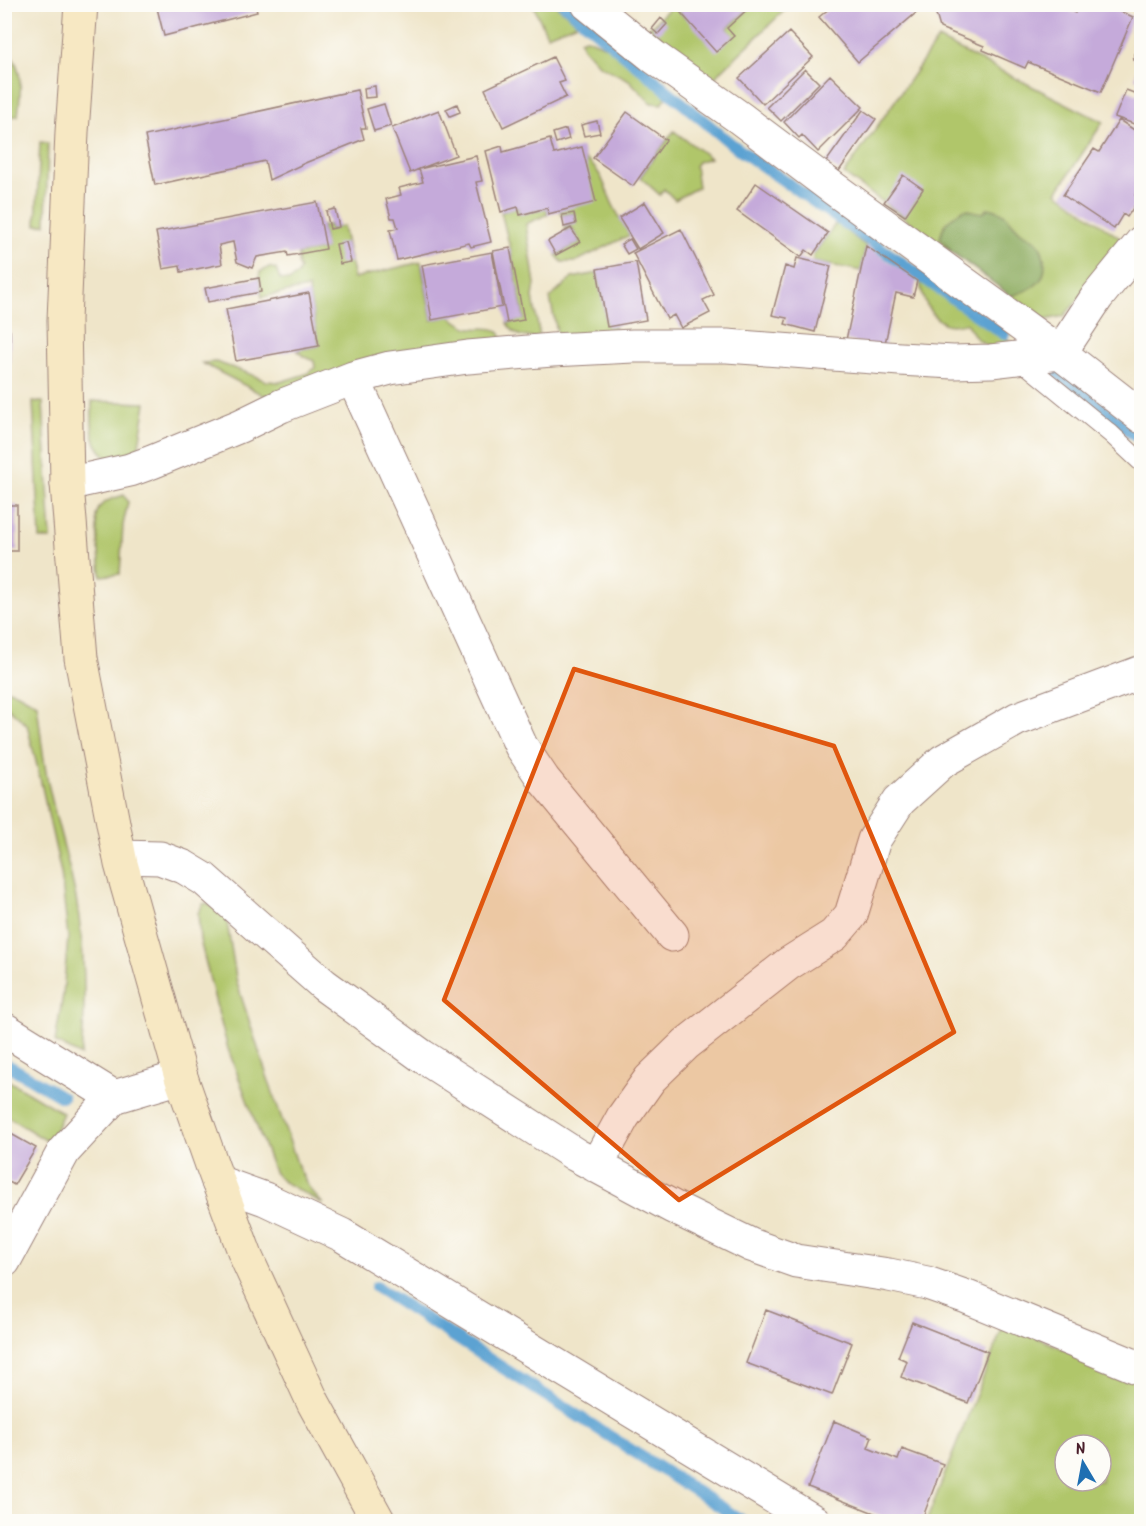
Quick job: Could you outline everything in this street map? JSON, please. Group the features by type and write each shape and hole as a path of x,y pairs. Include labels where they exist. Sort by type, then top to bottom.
{"street":[{"path":"81,4 72,132 64,320 67,484 81,658 120,857 180,1077 248,1259 313,1402 379,1521"},
{"path":"588,4 654,57 1060,353 1142,417"},
{"path":"67,484 130,470 152,462 240,426 281,405 353,378 390,368 468,357 633,346 727,346 952,362 990,361 1060,353 1097,297 1142,242"},
{"path":"353,378 521,746 544,780 672,935"},
{"path":"596,1166 623,1117 650,1079 686,1044 788,964 834,935 840,928 851,915 874,840 899,801 943,760 1017,719 1142,672"},
{"path":"120,857 160,858 184,867 204,879 333,991 422,1056 576,1155 673,1207 751,1245 796,1261 889,1275 927,1283 967,1296 1142,1369"},
{"path":"4,1029 114,1097"},
{"path":"4,1261 64,1151 114,1097 180,1077"},
{"path":"218,1182 265,1199 342,1235 814,1521"}],"lane":[{"path":"1018,358 1111,434 1142,463"}],"highlighted area":[{"path":"574,669 834,746 954,1032 679,1200 444,1000"}],"green space":[{"path":"533,5 555,5 578,23 547,35"},
{"path":"673,5 685,17 733,36 727,28 753,5 790,5 710,82 647,30"},
{"path":"585,38 618,53 647,76 665,92 666,98 662,104 651,103 629,80 599,65 583,47 580,40"},
{"path":"938,39 1103,122 1057,192 1128,244 1064,316 1045,320 844,174"},
{"path":"12,57 20,77 19,109 18,116 5,117 5,59"},
{"path":"674,131 710,158 698,162 695,166 698,187 675,200 664,189 660,195 640,177"},
{"path":"40,142 48,143 46,224 36,225"},
{"path":"585,159 599,174 630,235 575,262 562,262 556,255 580,242 572,228 566,231 564,227 576,224 574,213 562,215 560,211"},
{"path":"518,207 520,214 547,208 548,214 526,224 535,284 533,297 540,338 517,334 507,323 524,319 501,212"},
{"path":"988,208 1004,214 1021,232 1036,241 1044,259 1044,274 1041,280 1031,288 1011,296 951,251 940,238 946,224 960,212 965,209 983,213"},
{"path":"836,223 866,246 861,271 813,262 813,255"},
{"path":"329,225 330,229 343,226 354,278 421,262 432,320 450,316 468,327 495,330 503,342 265,396 202,363 216,362 266,381 280,382 306,374 315,368 314,361 297,350 319,346 308,288 262,297 259,278 260,272 269,267 276,269 280,279 289,281 297,275 300,269 298,254 325,249 322,226"},
{"path":"598,273 607,326 614,325 616,336 558,337 550,298 572,278"},
{"path":"920,282 924,282 1014,344 1003,356 977,339 966,323 951,325 940,321 927,306"},
{"path":"92,401 146,403 138,451 111,460 98,448 93,434"},
{"path":"33,402 43,402 51,539 40,539"},
{"path":"124,495 128,502 123,525 120,574 101,576 96,516 103,504"},
{"path":"5,689 18,693 37,704 46,772 78,910 84,983 81,1056 55,1042 63,995 68,938 61,873 27,725 5,705"},
{"path":"206,903 226,916 237,983 263,1064 299,1169 311,1191 323,1204 282,1181 274,1172 228,1049 216,1004 200,940 198,913"},
{"path":"4,1078 63,1113 50,1143 5,1115"},
{"path":"1004,1324 1141,1381 1141,1521 926,1522"}],"building":[{"path":"156,4 255,4 257,12 164,36"},
{"path":"673,4 753,4 727,28 734,36 716,52"},
{"path":"828,4 921,4 923,7 858,62 819,17 831,7"},
{"path":"933,4 1056,4 1075,13 1079,4 1104,4 1133,17 1101,92 1028,62 1025,68 983,50 984,46 940,28"},
{"path":"661,18 667,24 658,34 652,29"},
{"path":"1141,29 1142,80 1135,78 1139,61 1133,60"},
{"path":"789,32 813,57 763,104 739,78"},
{"path":"553,57 565,81 559,83 566,97 503,127 485,89"},
{"path":"805,69 819,83 781,121 767,107"},
{"path":"830,75 863,107 818,152 802,135 799,138 784,122"},
{"path":"375,86 376,97 365,98 364,88"},
{"path":"357,90 366,128 361,128 364,139 269,180 265,161 155,185 145,136"},
{"path":"1126,90 1142,96 1142,127 1115,117"},
{"path":"384,104 391,126 374,131 367,109"},
{"path":"457,104 460,112 450,116 446,109"},
{"path":"439,110 456,155 410,173 392,128"},
{"path":"863,110 876,119 839,171 826,162"},
{"path":"627,112 666,140 633,186 593,158"},
{"path":"1119,120 1142,135 1142,185 1135,195 1140,198 1127,217 1123,214 1114,229 1063,195 1094,149 1099,152"},
{"path":"597,121 600,133 584,136 581,125"},
{"path":"566,129 569,139 556,143 553,133"},
{"path":"550,139 554,154 582,147 596,202 548,214 547,208 520,215 518,207 501,212 486,151 502,146 503,152"},
{"path":"476,156 482,181 476,182 491,242 471,247 469,243 397,260 390,230 398,228 395,218 391,218 386,199 401,195 399,188 423,182 419,169"},
{"path":"903,175 923,189 905,216 884,202"},
{"path":"756,183 828,233 813,255 806,250 801,257 737,211"},
{"path":"317,202 326,249 288,256 287,252 257,257 252,268 237,262 233,242 219,245 222,264 181,272 180,266 163,269 156,232"},
{"path":"645,202 664,233 638,249 619,218"},
{"path":"335,209 339,227 330,229 326,211"},
{"path":"574,213 576,224 564,227 562,215"},
{"path":"571,228 580,242 556,255 548,241"},
{"path":"681,229 714,295 703,300 710,313 681,328 674,315 667,319 633,253"},
{"path":"630,239 636,249 627,254 621,244"},
{"path":"346,242 351,262 340,264 336,244"},
{"path":"866,246 917,281 913,297 896,293 884,348 846,340"},
{"path":"510,248 524,320 507,323 493,251"},
{"path":"492,252 502,307 432,320 422,265"},
{"path":"797,258 831,266 815,332 785,324 787,318 772,315 785,266 794,269"},
{"path":"636,262 646,320 607,327 597,269"},
{"path":"259,278 261,292 208,302 205,288"},
{"path":"309,293 319,346 236,361 226,309"},
{"path":"4,331 10,331 10,364 4,364"},
{"path":"4,505 17,505 17,551 4,551"},
{"path":"4,1130 36,1148 14,1185 4,1179"},
{"path":"766,1310 852,1343 832,1395 746,1363"},
{"path":"912,1322 988,1352 968,1403 901,1377 907,1361 898,1357"},
{"path":"834,1421 872,1437 868,1448 898,1460 902,1449 943,1464 921,1522 897,1522 808,1487"}],"waterway":[{"path":"563,4 734,146 1004,334"},
{"path":"1050,367 1142,441"},
{"path":"4,1063 62,1097"},
{"path":"376,1287 744,1522"}]}
